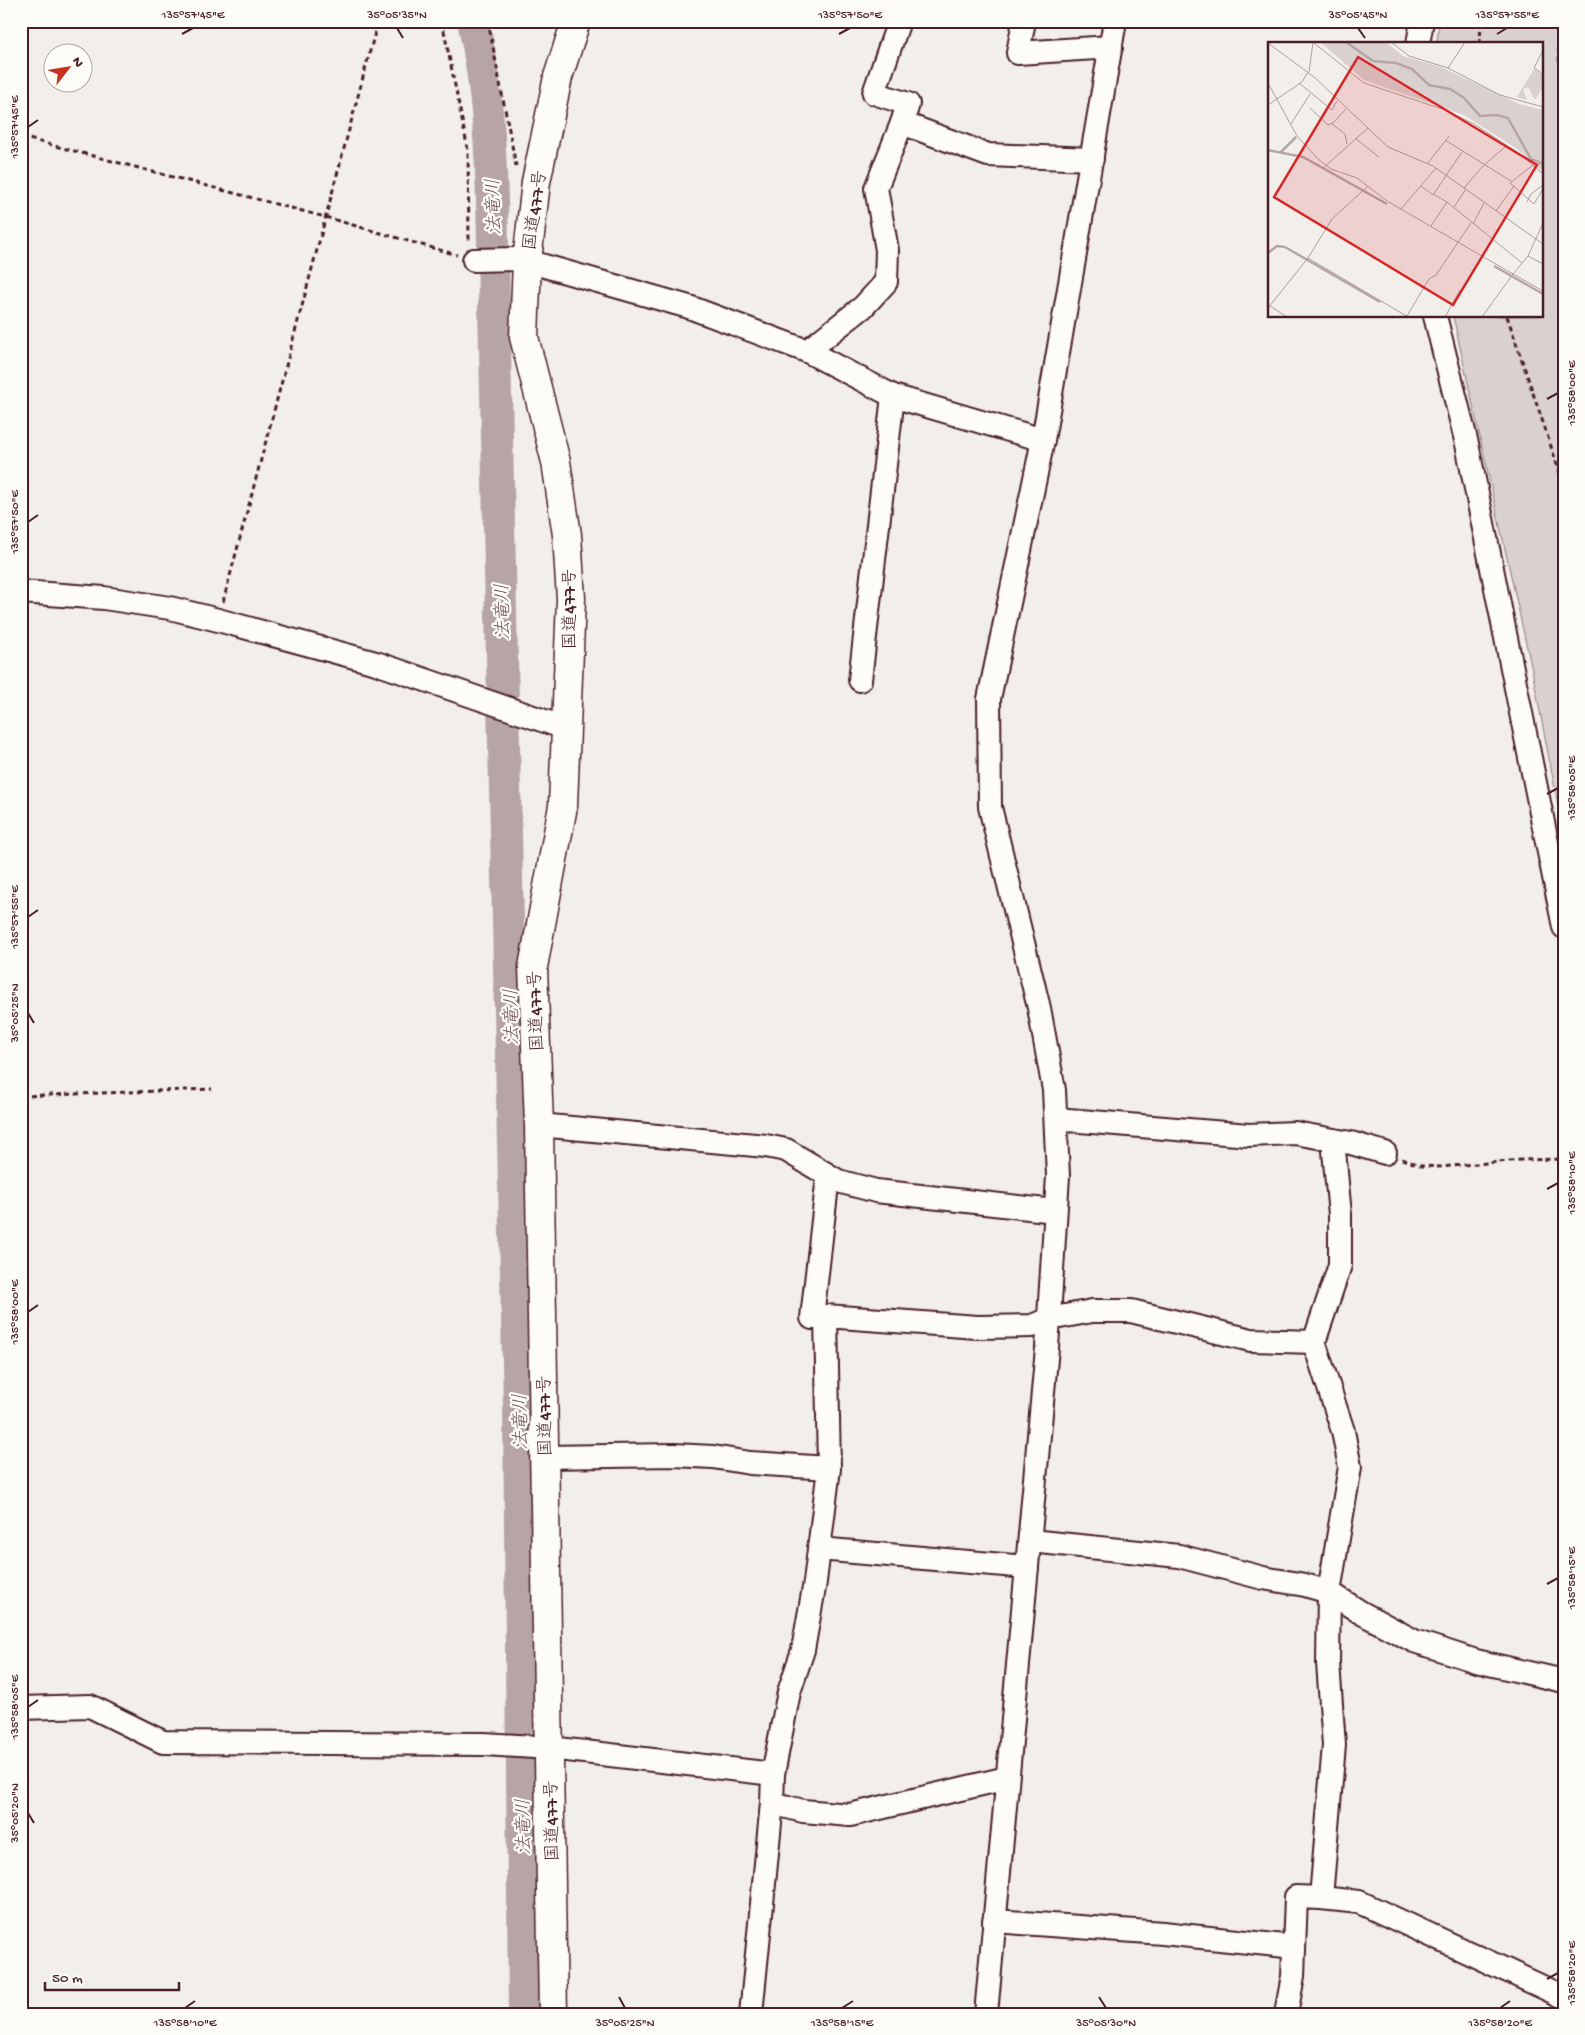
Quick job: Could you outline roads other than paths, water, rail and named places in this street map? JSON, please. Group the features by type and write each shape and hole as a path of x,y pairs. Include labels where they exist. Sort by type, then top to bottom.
{"highway":[{"name":"国道477号","path":"553,2014 539,1125 533,967 564,806 571,599 568,535 556,462 524,337 523,260 536,182 558,77 576,21"}],"street":[{"path":"808,351 863,307 886,282 887,250 876,188 908,104 874,93 899,21"},
{"path":"1024,21 1018,54 1111,47"},
{"path":"986,2014 1030,1541 1058,1176 1054,1090 1039,1008 990,807 989,699 1044,440 1115,21"},
{"path":"1418,42 1422,21"},
{"path":"902,123 988,155 1092,159"},
{"path":"472,260 523,260 689,307 808,351 893,396 1044,440"},
{"path":"1436,318 1467,444 1564,927"},
{"path":"860,680 893,396"},
{"path":"21,592 104,598 170,608 218,620 376,663 568,729"},
{"path":"1056,1119 1249,1135 1295,1133 1334,1140 1385,1153"},
{"path":"539,1125 766,1146 786,1150 838,1181 876,1191 1055,1211"},
{"path":"1321,1898 1334,1745 1328,1663 1329,1592 1350,1466 1342,1431 1314,1342 1340,1265 1340,1216 1334,1140"},
{"path":"828,1176 812,1318 826,1316 977,1327 1032,1326 1048,1319 1092,1311 1131,1311 1251,1340 1314,1342"},
{"path":"751,2014 772,1803 773,1774 789,1692 802,1650 819,1549 829,1468 826,1316"},
{"path":"544,1457 674,1455 750,1463 829,1468"},
{"path":"1030,1541 1178,1556 1329,1592 1360,1612 1414,1641 1476,1661 1564,1680"},
{"path":"819,1549 1027,1567"},
{"path":"21,1708 90,1706 163,1742 484,1744 550,1748 773,1774"},
{"path":"772,1803 803,1811 850,1815 1008,1778"},
{"path":"1286,2014 1293,1976 1296,1897 1359,1902 1564,1997 1558,2014"},
{"path":"994,1921 1163,1933 1294,1947"}],"waterway":[{"name":"法竜川","path":"473,21 485,91 492,198 519,1407 524,2014"}]}
